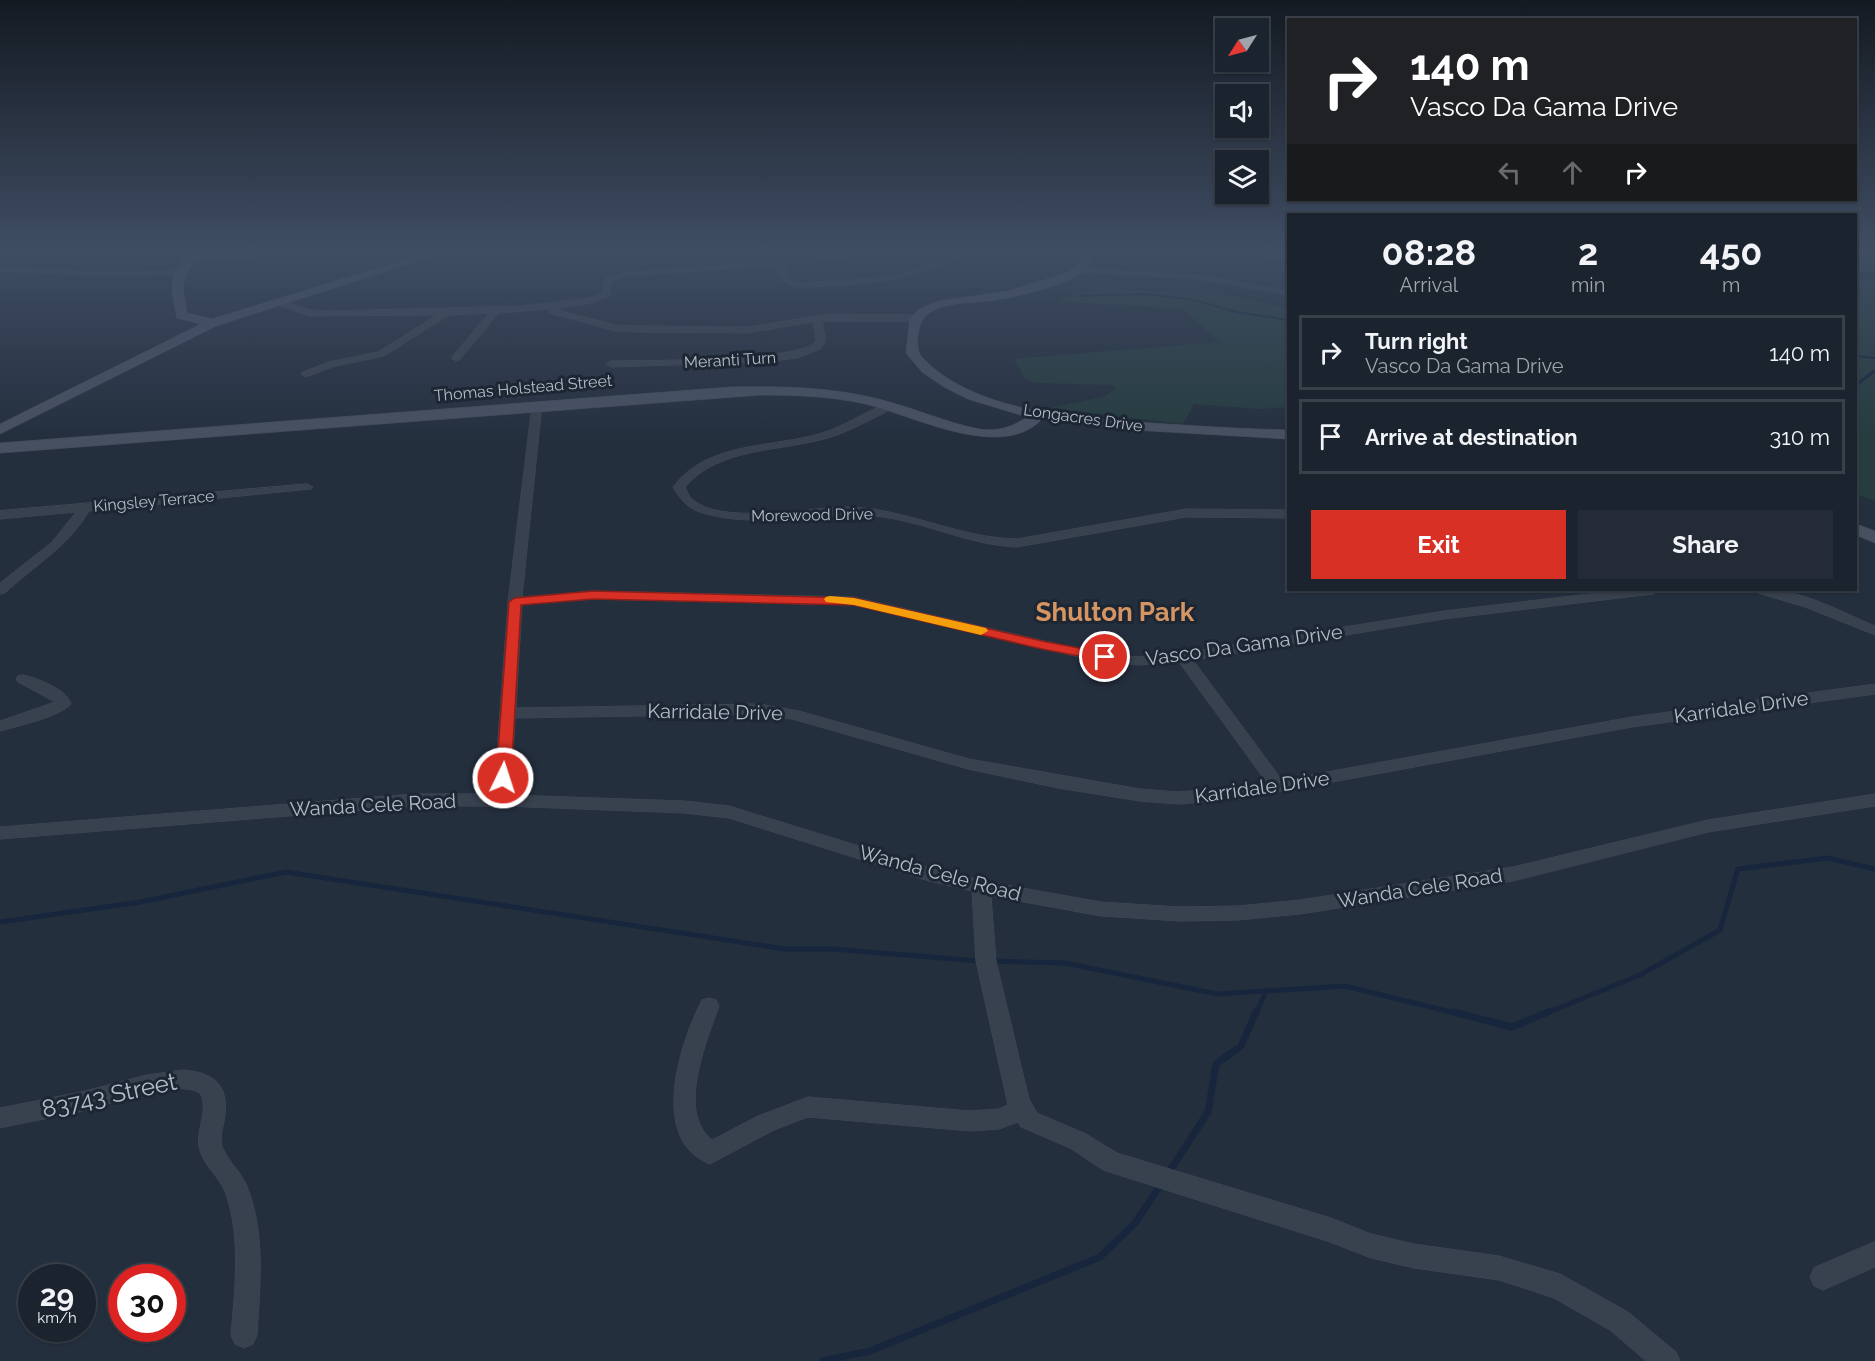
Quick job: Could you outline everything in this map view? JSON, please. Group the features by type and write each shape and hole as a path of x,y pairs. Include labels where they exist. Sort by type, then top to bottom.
{"street":[{"path":"163,346 177,331 182,312"},
{"path":"0,430 163,346 212,323 246,312"},
{"path":"308,312 317,314 426,312"},
{"path":"306,374 337,362 381,354 448,312"},
{"path":"456,358 495,312"},
{"path":"553,312 625,329 748,330 838,316 917,318 928,312"},
{"path":"182,315 212,323"},
{"name":"Longacres Drive","path":"917,318 910,341 911,352 927,369 942,380 972,395 1039,414 1170,429 1287,435"},
{"name":"Meranti Turn","path":"611,364 763,359 798,355 817,347 821,341 817,319"},
{"name":"Thomas Holstead Street","path":"0,448 706,392 766,390 843,396 890,406 978,433 993,434 1017,430 1039,414"},
{"path":"502,800 515,602 537,405"},
{"name":"Morewood Drive","path":"890,406 826,435 706,464 684,478 679,487 681,497 698,508 725,516 842,511 882,513 902,517 964,538 1001,543 1017,543 1186,513 1287,514"},
{"name":"Kingsley Terrace","path":"0,515 308,487"},
{"path":"3,585 62,541 73,528 84,508"},
{"path":"1857,529 1875,538"},
{"name":"Vasco Da Gama Drive","path":"515,602 593,595 846,601 1092,656 1139,661 1183,657 1444,615 1645,591"},
{"path":"1766,591 1810,604 1875,631"},
{"path":"1183,657 1278,786"},
{"path":"0,726 63,704 62,699 58,696 23,679"},
{"name":"Karridale Drive","path":"508,713 758,710 793,714 968,764 1140,795 1178,798 1209,797 1278,786 1620,724 1875,689"},
{"name":"Wanda Cele Road","path":"0,833 413,800 635,804 729,812 981,887 1101,909 1180,915 1238,913 1300,907 1513,874 1708,826 1875,800"},
{"path":"981,887 986,961 1018,1102 1029,1120 1077,1142 1111,1162 1331,1230 1371,1246 1414,1256 1499,1268 1560,1287 1619,1321 1667,1361"},
{"path":"709,1006 684,1084 684,1113 699,1148 710,1153 766,1123 808,1107 970,1121 999,1119 1023,1110"},
{"name":"83743 Street","path":"0,1118 97,1098 138,1085 169,1080 202,1081 208,1085 213,1095 215,1112 210,1143 212,1152 229,1172 236,1188 246,1234 248,1290 244,1335"},
{"path":"1823,1277 1875,1254"}],"green space":[{"path":"1185,312 1287,312 1287,407 1261,409 1194,404 1183,424 1049,408 1104,397 1116,389 1113,385 1035,383 1024,377 1014,359 1220,342"},
{"path":"1857,312 1875,312 1875,501 1857,494"}],"waterway":[{"path":"1234,312 1287,320"},
{"path":"1857,356 1875,358"},
{"path":"1871,374 1875,371"},
{"path":"1857,384 1873,372"},
{"path":"1544,1014 1640,975 1720,930 1738,869 1828,858 1875,869"},
{"path":"0,922 140,902 286,872 785,949 833,949 979,961"},
{"path":"991,961 1065,963 1217,994 1345,986 1459,1014"},
{"path":"1256,1014 1266,991"},
{"path":"1169,1172 1208,1112 1216,1064 1241,1046 1256,1012"},
{"path":"1453,1012 1512,1027 1548,1012"},
{"path":"822,1361 870,1351 1100,1257 1136,1222 1161,1184"}],"slow traffic":[{"path":"830,599 854,601 981,631"}],"district":[{"name":"Shulton Park","path":"1115,612"}],"route":[{"path":"503,778 515,602 593,595 854,601 1042,645 1105,657"}]}
